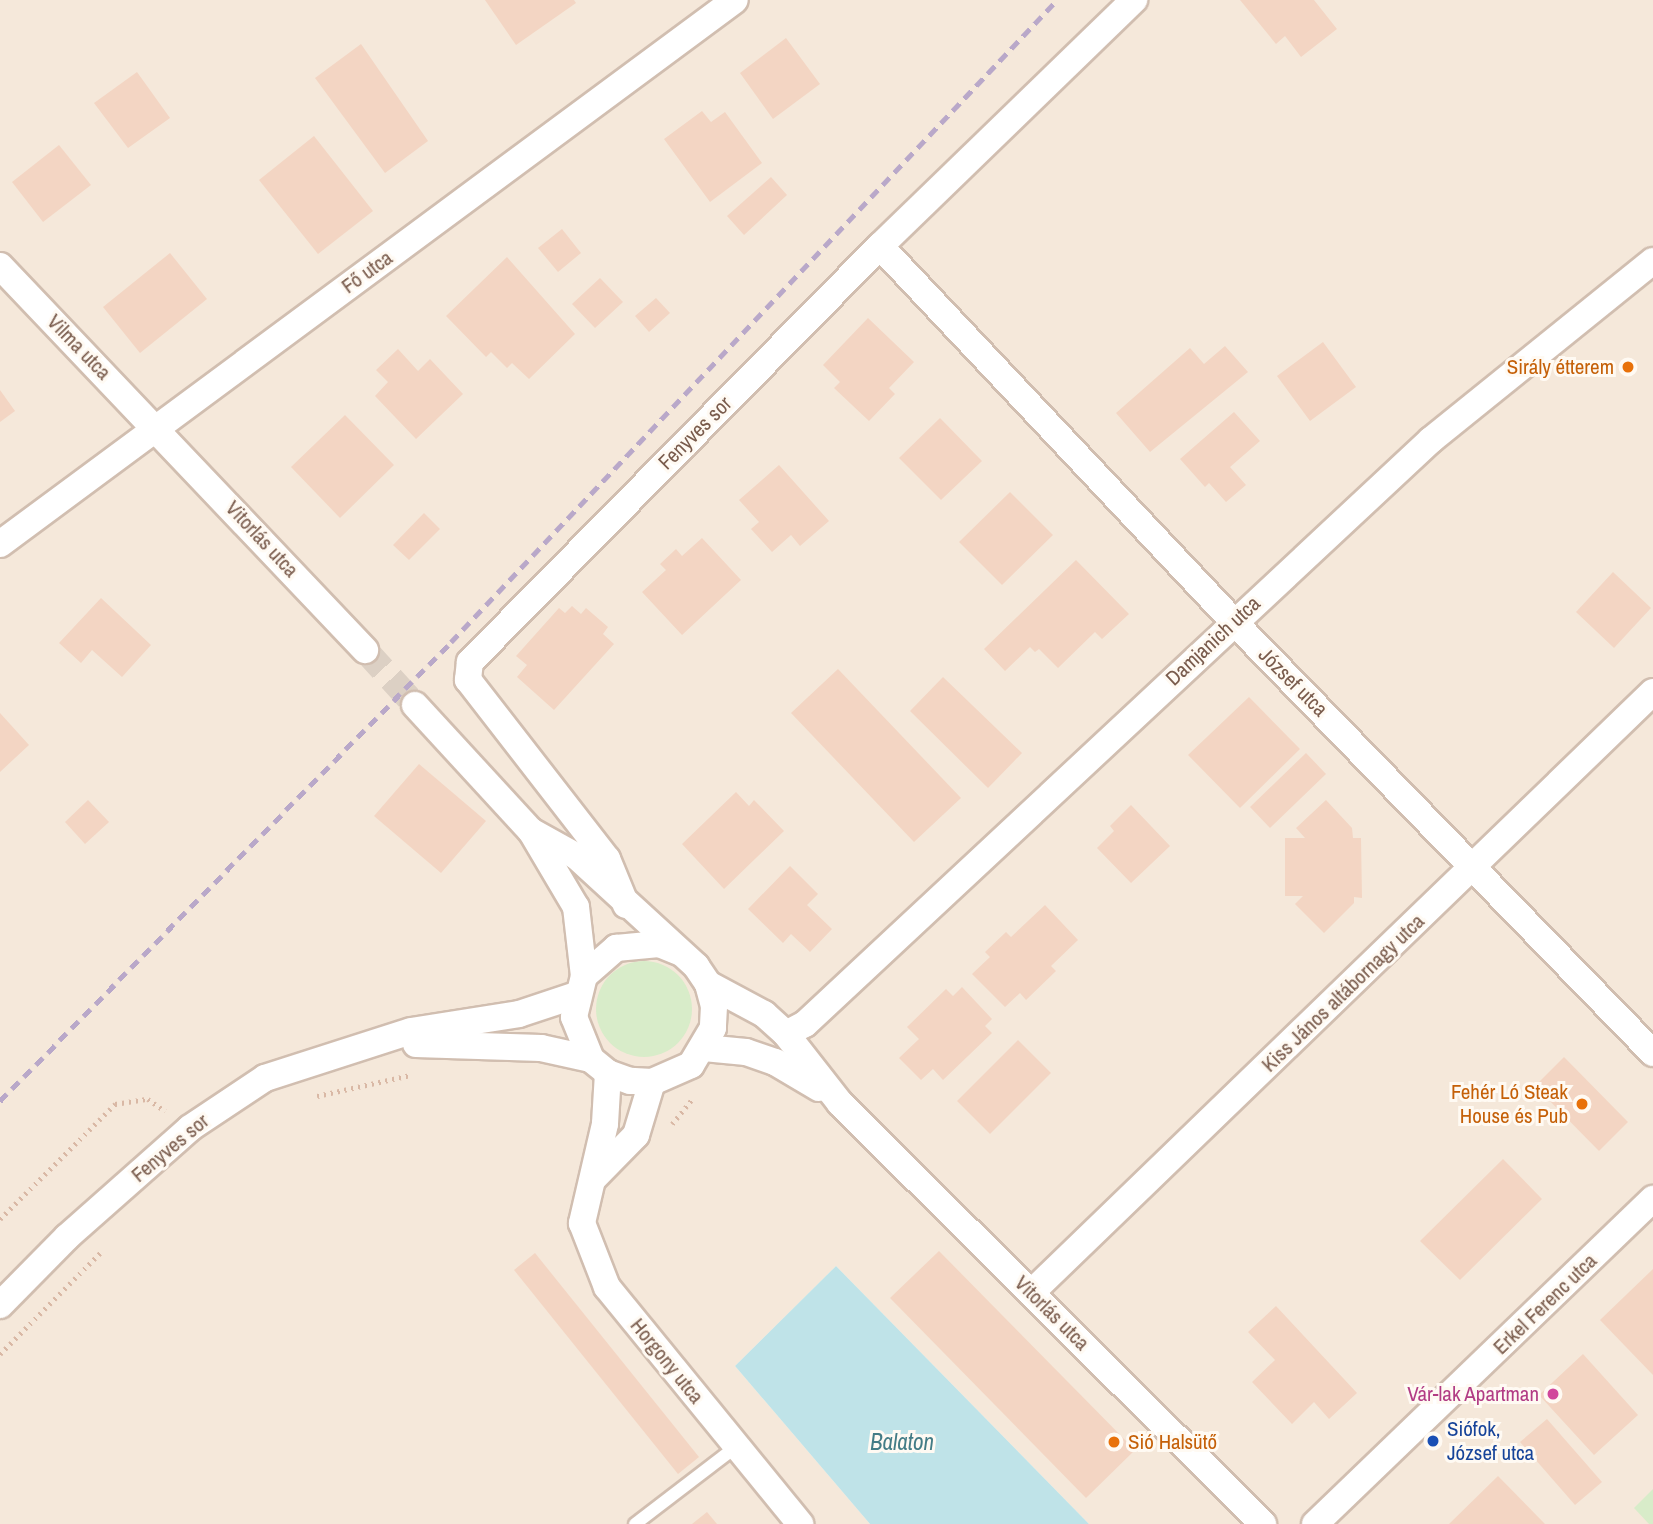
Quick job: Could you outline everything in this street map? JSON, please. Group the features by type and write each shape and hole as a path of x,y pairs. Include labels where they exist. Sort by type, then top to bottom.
{"street":[{"name":"Fő utca","path":"0,544 734,0"},
{"name":"Fenyves sor","path":"626,905 607,859 468,681 470,662 880,246 1134,0"},
{"name":"József utca","path":"880,246 1234,622 1475,866 1653,1053"},
{"name":"Damjanich utca","path":"786,1034 805,1024 1431,440 1653,261"},
{"name":"Vilma utca","path":"0,266 158,428"},
{"name":"Vitorlás utca","path":"158,428 365,650"},
{"name":"Kiss János altábornagy utca","path":"1031,1293 1653,692"},
{"name":"Vitorlás utca","path":"415,705 531,831 576,907 580,985 574,1017 600,1066"},
{"name":"Vitorlás utca","path":"531,831 576,856 626,905 696,966 708,984 764,1014 786,1034 840,1103 1263,1524"},
{"path":"580,985 617,948 659,944 679,952"},
{"path":"600,1066 630,1081 652,1082 691,1065 704,1048 712,1028 714,1006 708,984"},
{"name":"Fenyves sor","path":"0,1305 67,1237 190,1128 265,1078 411,1031 519,1014 580,985"},
{"name":"Fenyves sor","path":"372,1045 541,1048 600,1066"},
{"name":"Vitorlás utca","path":"704,1048 746,1052 789,1067 840,1103"},
{"name":"Horgony utca","path":"600,1066 594,1178 582,1223 607,1287 800,1524"},
{"name":"Horgony utca","path":"594,1178 636,1135 652,1082"},
{"name":"Erkel Ferenc utca","path":"1315,1524 1653,1199"}],"lane":[{"path":"635,1524 737,1446"}],"path":[{"path":"309,1098 415,1074"},
{"path":"636,1135 653,1139 678,1118 697,1093"},
{"path":"0,1219 115,1104 148,1099 190,1128"},
{"path":"0,1354 109,1244"}],"shaded area":[{"path":"0,0 1653,0 1653,1524 1089,1524 836,1266 735,1366 870,1524 0,1524"}],"green space":[{"path":"635,961 653,961 671,969 684,982 692,1000 689,1028 671,1049 653,1057 635,1057 617,1049 604,1036 596,1018 596,1000 604,982 617,969"},
{"path":"1653,1489 1653,1524 1649,1524 1634,1508"}],"water":[{"name":"Balaton","path":"836,1266 1089,1524 870,1524 735,1366"}],"building":[{"path":"485,0 574,0 576,3 516,45"},
{"path":"1240,0 1314,0 1337,29 1301,57 1285,36 1276,44"},
{"path":"786,38 820,84 773,119 740,73"},
{"path":"361,44 428,141 385,173 315,78"},
{"path":"137,72 170,118 128,148 94,103"},
{"path":"702,111 711,122 725,112 762,163 710,202 664,139"},
{"path":"314,136 373,211 318,254 259,180"},
{"path":"59,145 91,185 43,222 12,182"},
{"path":"771,177 787,195 744,235 727,216"},
{"path":"562,229 581,253 558,272 538,248"},
{"path":"170,253 207,299 140,353 103,307"},
{"path":"507,257 575,334 529,379 512,363 507,368 491,352 486,357 446,316"},
{"path":"600,278 623,302 595,328 572,304"},
{"path":"656,298 670,313 649,332 635,316"},
{"path":"868,318 914,362 889,388 895,394 869,421 834,388 840,382 823,365"},
{"path":"1323,342 1356,387 1310,421 1277,376"},
{"path":"1225,346 1248,372 1150,452 1116,413 1190,348 1204,364"},
{"path":"398,349 418,371 430,359 463,394 416,439 375,396 388,382 376,370"},
{"path":"0,390 15,411 0,422"},
{"path":"1234,412 1260,441 1230,467 1246,485 1226,502 1209,483 1205,487 1180,459"},
{"path":"345,415 394,465 340,518 291,467"},
{"path":"940,418 982,461 941,500 899,458"},
{"path":"779,465 829,521 800,546 791,535 772,552 751,529 759,522 739,500"},
{"path":"1010,492 1053,535 1002,585 959,542"},
{"path":"424,513 440,529 409,560 393,545"},
{"path":"702,538 741,580 682,635 642,592 666,570 660,564 676,549 682,556"},
{"path":"1076,560 1129,614 1102,639 1095,632 1058,668 1039,649 1035,652 1030,647 1005,671 984,649"},
{"path":"1613,572 1651,608 1614,648 1576,612"},
{"path":"101,598 151,645 122,677 92,650 81,663 59,643"},
{"path":"572,606 581,614 586,608 608,627 603,634 614,644 554,710 517,677 527,665 516,656 559,608 565,613"},
{"path":"838,669 961,798 914,842 791,713"},
{"path":"943,677 1022,753 988,788 910,711"},
{"path":"1249,697 1300,749 1240,808 1188,755"},
{"path":"0,713 29,745 0,772"},
{"path":"1306,753 1326,774 1270,828 1250,807"},
{"path":"419,764 486,821 441,873 374,816"},
{"path":"736,792 749,806 754,800 784,831 724,889 682,844"},
{"path":"88,800 109,822 85,844 65,822"},
{"path":"1326,800 1352,828 1353,838 1361,838 1362,898 1354,897 1354,903 1324,933 1295,904 1303,896 1285,896 1285,838 1305,838 1296,828"},
{"path":"1131,805 1170,846 1131,883 1097,848 1114,831 1110,826"},
{"path":"790,866 818,894 807,905 832,929 810,952 791,934 783,943 748,909"},
{"path":"1045,905 1078,940 1051,966 1056,971 1026,1000 1020,993 1005,1007 972,974 990,957 985,952 1006,932 1011,937"},
{"path":"962,987 992,1019 985,1026 992,1033 943,1080 933,1069 921,1080 899,1058 919,1039 907,1027 946,989 953,996"},
{"path":"1018,1040 1051,1073 990,1134 957,1101"},
{"name":"Fehér Ló Steak House és Pub","path":"1564,1057 1628,1122 1599,1151 1535,1086"},
{"path":"1503,1159 1542,1199 1460,1280 1420,1241"},
{"path":"939,1251 1135,1450 1086,1498 890,1298"},
{"path":"535,1253 699,1457 678,1474 514,1270"},
{"path":"1653,1269 1653,1375 1600,1320"},
{"path":"1276,1306 1357,1393 1329,1419 1314,1402 1292,1424 1252,1382 1275,1360 1248,1332"},
{"path":"1583,1354 1638,1415 1594,1455 1539,1395"},
{"path":"1547,1419 1602,1482 1575,1505 1520,1442"},
{"path":"1498,1476 1545,1524 1449,1524"},
{"path":"707,1512 717,1524 692,1524"}],"tunnel":[{"path":"365,650 415,705"}],"railway":[{"path":"0,1101 451,642 1057,0"}],"place":[{"name":"Sirály étterem","path":"1628,367"},
{"name":"Fehér Ló Steak House és Pub","path":"1582,1104"},
{"name":"Vár-lak Apartman","path":"1553,1394"},
{"name":"Siófok, József utca","path":"1433,1441"},
{"name":"Sió Halsütő","path":"1114,1442"}]}
